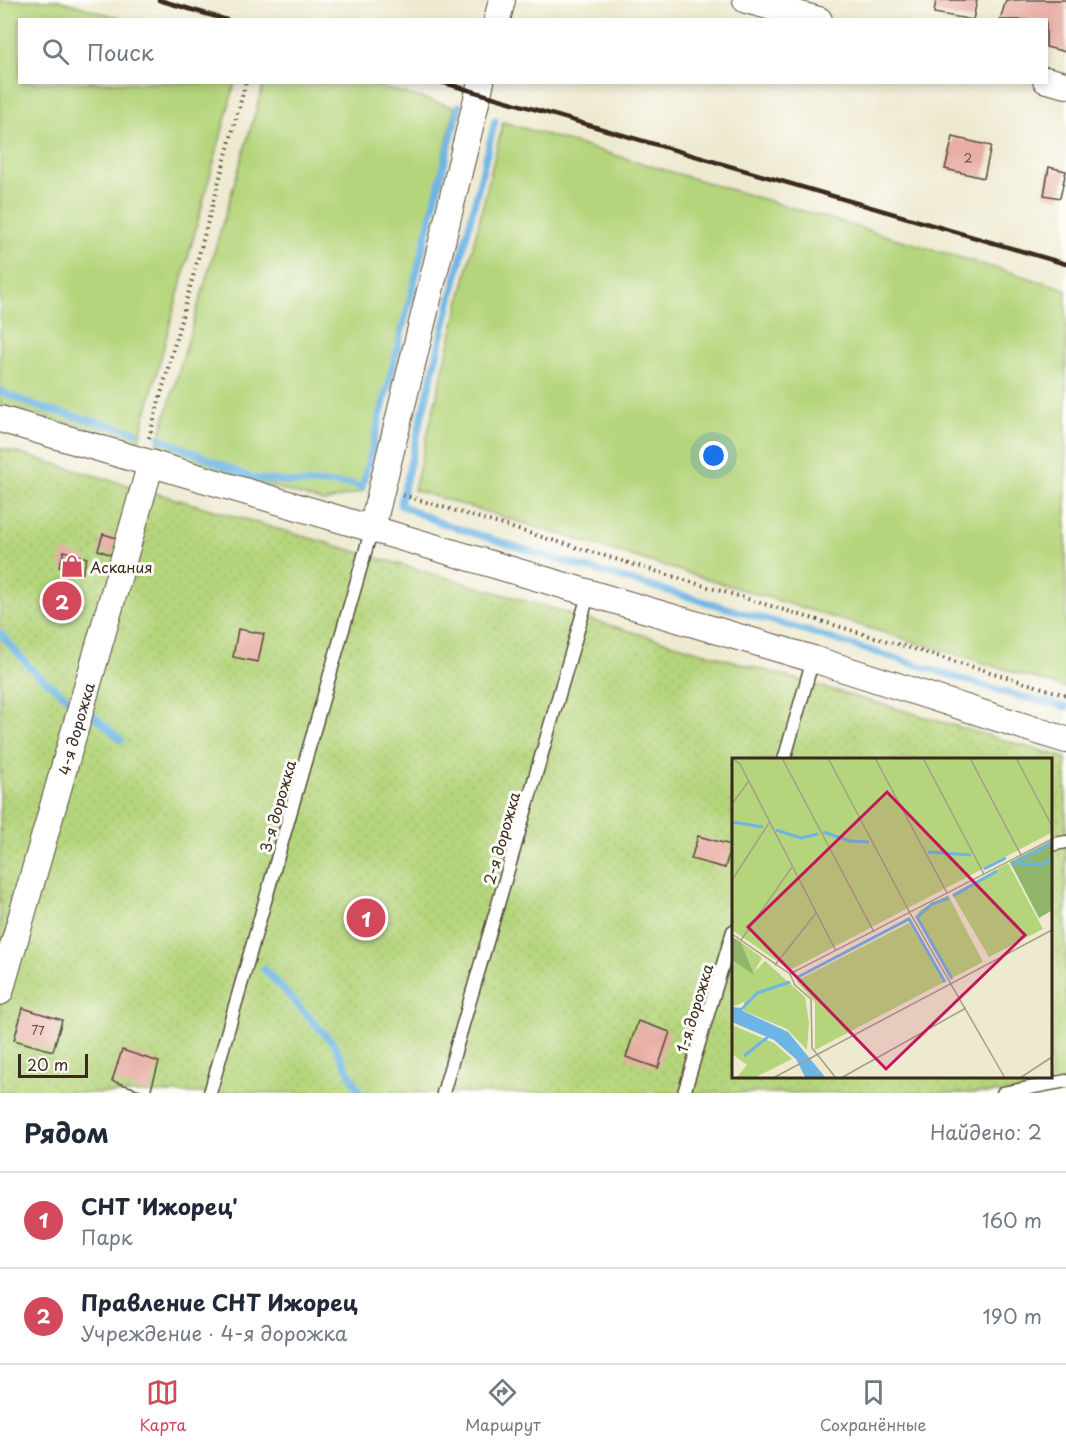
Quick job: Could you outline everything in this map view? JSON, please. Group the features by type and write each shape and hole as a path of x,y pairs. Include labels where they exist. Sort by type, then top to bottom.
{"street":[{"path":"498,18 502,0"},
{"path":"746,0 812,18"},
{"path":"1048,80 1066,85"},
{"path":"372,528 481,84"},
{"path":"0,419 813,659 1066,740"},
{"name":"4-я дорожка","path":"0,992 151,464"}],"lane":[{"name":"3-я дорожка","path":"210,1093 372,528"},
{"name":"2-я дорожка","path":"443,1093 589,592"},
{"path":"785,758 813,659"},
{"path":"1051,845 1066,843"},
{"name":"1-я дорожка","path":"684,1093 732,934"},
{"path":"1003,1093 1066,1081"}],"path":[{"path":"148,438 245,84"},
{"path":"414,499 1066,695"}],"green space":[{"path":"0,0 58,0 121,18 18,18 18,84 235,84 138,443 0,405"},
{"path":"264,84 369,84 455,107 363,491 324,502 155,452"},
{"path":"503,122 1066,289 1066,688 414,490"},
{"path":"0,448 1066,758 1066,1093 0,1093"}],"building":[{"path":"936,0 977,0 973,18 934,13"},
{"path":"1006,0 1066,0 1066,52 1048,48 1048,18 1001,18"},
{"path":"953,137 991,146 984,178 945,169"},
{"path":"1049,167 1066,171 1060,198 1044,195"},
{"path":"103,534 117,538 112,555 98,550"},
{"path":"64,551 87,558 82,574 59,567"},
{"path":"54,586 77,594 69,615 47,607"},
{"path":"238,629 264,634 258,662 233,657"},
{"path":"698,836 731,845 725,868 691,859"},
{"path":"23,1008 62,1020 53,1051 14,1040"},
{"path":"638,1021 670,1032 658,1068 626,1057"},
{"path":"122,1050 159,1062 150,1093 112,1081"}],"waterway":[{"path":"160,438 252,478 297,483 352,484 362,488 459,106"},
{"path":"495,121 400,505 441,523 549,557 800,629 1014,695 1066,707"},
{"path":"0,391 38,407 136,432"},
{"path":"0,633 34,672 72,701"},
{"path":"93,715 121,740"},
{"path":"264,969 334,1044 360,1093"}],"railway":[{"path":"159,0 220,18"},
{"path":"448,84 1066,264"}],"place":[{"name":"Аскания","path":"72,566"},
{"name":"Правление СНТ Ижорец","path":"62,601"},
{"name":"СНТ 'Ижорец'","path":"366,918"}]}
